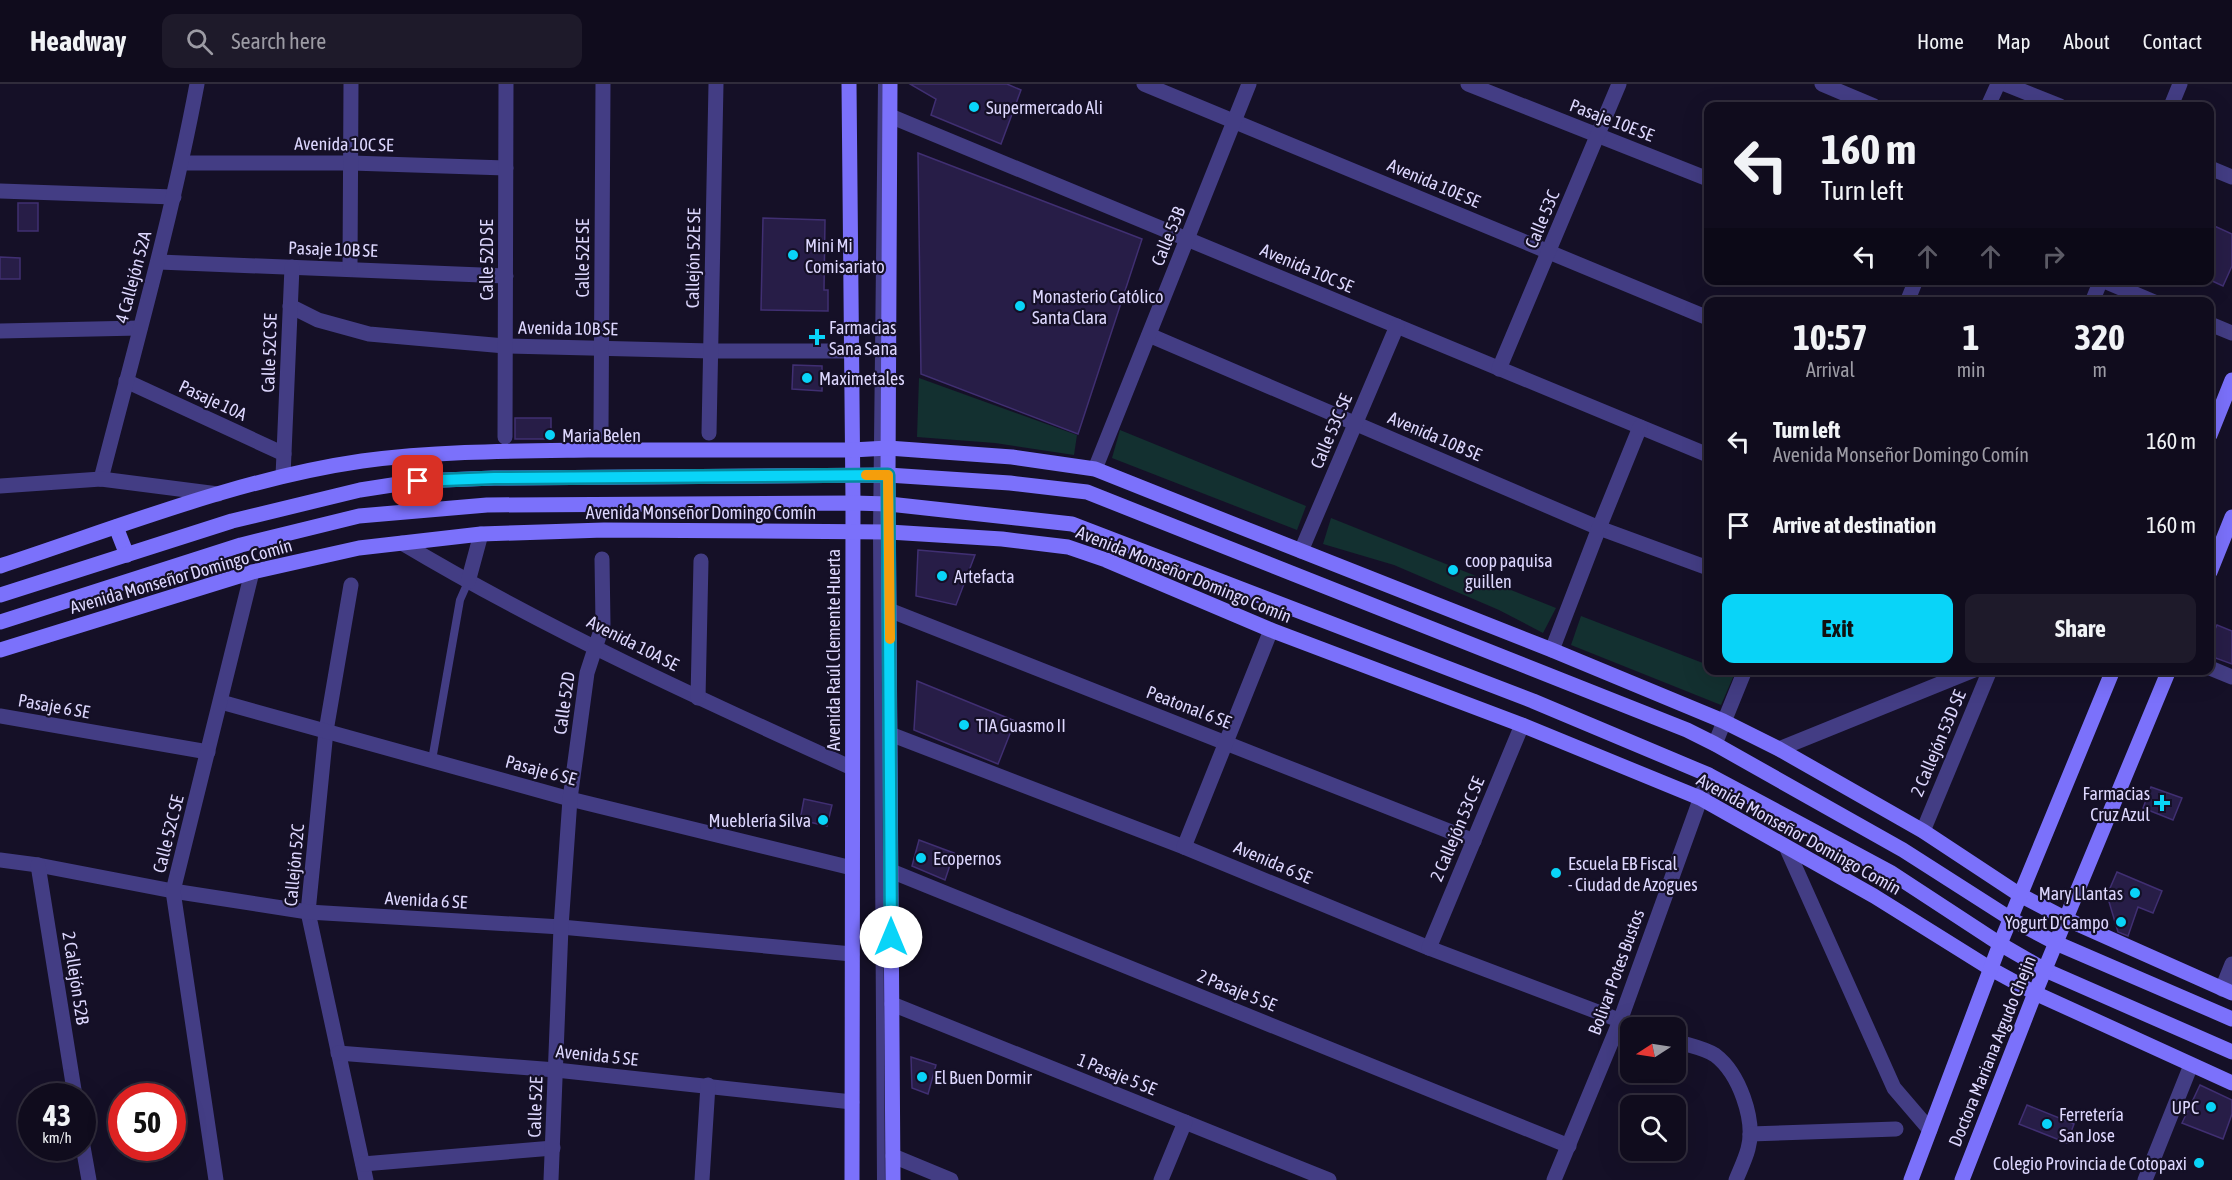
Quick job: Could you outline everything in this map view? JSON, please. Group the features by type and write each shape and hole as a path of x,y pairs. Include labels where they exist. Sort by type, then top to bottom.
{"main road":[{"name":"Avenida Raúl Clemente Huerta","path":"849,84 853,503 852,1180"},
{"path":"890,84 883,532 889,610 893,1180"},
{"path":"2214,425 2232,380"},
{"path":"0,566 218,494 283,477 360,462 416,455 516,451 883,448 1012,457 1095,469 1552,650 1723,721 1779,749 1923,831 2020,895 2066,919 2227,991"},
{"path":"416,455 418,481"},
{"name":"Avenida Monseñor Domingo Comín","path":"0,595 232,521 360,490 418,481 494,478 883,475 1010,483 1087,492 1687,730 1903,850 2011,919 2056,943 2232,1019"},
{"name":"Avenida Monseñor Domingo Comín","path":"0,622 241,545 359,516 488,505 853,503 883,504 1072,524 1533,701 1709,775 1890,872 2000,945 2045,970 2232,1052"},
{"path":"536,532 538,505"},
{"path":"2214,562 2232,517"},
{"path":"1228,548 1238,526"},
{"path":"116,527 127,555"},
{"name":"Avenida Monseñor Domingo Comín","path":"0,650 252,572 359,548 481,534 604,530 852,531 1002,539 1068,548 1106,560 1271,630 1522,725 1700,798 1787,849 1875,896 1991,969 2035,993 2232,1083"},
{"path":"143,576 152,602"},
{"name":"Doctora Mariana Argudo Chejin","path":"1911,1180 2000,945 2111,675"},
{"name":"Doctora Mariana Argudo Chejin","path":"1962,1180 2035,993 2167,675"}],"street":[{"name":"4 Callejón 52A","path":"101,478 159,261 182,163 197,84"},
{"path":"350,269 351,84"},
{"name":"Calle 52D SE","path":"505,437 506,84"},
{"name":"Calle 52E SE","path":"601,432 603,84"},
{"name":"Callejón 52E SE","path":"709,433 716,84"},
{"name":"Avenida 10E SE","path":"1144,84 1704,316"},
{"name":"Calle 53B","path":"1095,469 1250,84"},
{"name":"Pasaje 10E SE","path":"1468,84 1704,177"},
{"name":"Calle 53C","path":"1499,369 1619,84"},
{"path":"1821,84 1864,102"},
{"path":"1990,102 1998,84"},
{"path":"2005,84 2050,102"},
{"path":"2173,102 2180,84"},
{"name":"Avenida 10C SE","path":"890,116 1704,453"},
{"name":"Avenida 10C SE","path":"182,163 351,163 506,168"},
{"path":"2214,170 2232,177"},
{"path":"0,190 174,197"},
{"name":"Pasaje 10B SE","path":"159,261 506,276"},
{"name":"Calle 52C SE","path":"283,477 292,267"},
{"path":"2113,285 2142,297"},
{"name":"Avenida 10B SE","path":"290,306 318,320 369,334 505,346 711,351 851,351"},
{"name":"Calle 53C SE","path":"1301,550 1397,326"},
{"path":"2214,326 2232,333"},
{"path":"0,332 140,328"},
{"name":"Avenida 10B SE","path":"1149,335 1599,528 1704,567"},
{"name":"Pasaje 10A","path":"126,381 284,454"},
{"path":"1552,650 1640,427"},
{"path":"0,486 101,478 218,494"},
{"path":"468,582 481,534"},
{"name":"Avenida 10A SE","path":"402,543 468,582 698,698 852,768"},
{"name":"Calle 52D","path":"561,927 570,799 587,673 604,618 602,559"},
{"path":"698,698 701,561"},
{"name":"Calle 52C SE","path":"216,1180 173,891 252,572"},
{"name":"Callejón 52C","path":"351,585 326,730 308,912 366,1180"},
{"name":"Peatonal 6 SE","path":"889,610 1474,841"},
{"path":"1184,847 1271,630"},
{"path":"2214,670 2232,677"},
{"path":"1715,744 1743,675"},
{"path":"1779,749 1962,675"},
{"name":"2 Callejón 53D SE","path":"1923,831 1988,675"},
{"name":"Pasaje 6 SE","path":"221,702 570,799 852,868"},
{"name":"Pasaje 6 SE","path":"0,716 208,752"},
{"name":"2 Callejón 53C SE","path":"1429,948 1522,725"},
{"name":"Avenida 6 SE","path":"890,734 1184,847 1429,948 1620,1020"},
{"name":"Bolivar Potes Bustos","path":"1621,1017 1709,775"},
{"path":"1787,849 1894,1088 1930,1130"},
{"name":"Avenida 6 SE","path":"0,860 308,912 561,927 852,954"},
{"name":"2 Callejón 52B","path":"38,865 73,1083"},
{"name":"2 Pasaje 5 SE","path":"891,871 1569,1146"},
{"name":"Calle 52E","path":"551,1180 561,927"},
{"path":"2227,991 2232,963"},
{"name":"1 Pasaje 5 SE","path":"892,1004 1329,1180"},
{"name":"Bolivar Potes Bustos","path":"1554,1180 1620,1020"},
{"path":"1686,1045 1715,1055 1738,1083 1749,1116 1750,1134 1748,1149 1736,1180"},
{"name":"Avenida 5 SE","path":"338,1053 556,1070 852,1102"},
{"path":"2145,1180 2191,1065"},
{"path":"702,1180 708,1085"},
{"path":"1161,1180 1185,1122"},
{"path":"1750,1134 1896,1129"},
{"path":"363,1164 553,1148"},
{"path":"893,1156 951,1180"},
{"path":"86,1161 89,1180"}],"lane":[{"path":"882,84 883,448"},
{"path":"880,1180 883,532"},
{"path":"432,760 460,600 468,582"}],"green space":[{"path":"919,378 1077,435 1074,455 995,443 917,437"},
{"path":"1120,430 1306,506 1297,530 1112,458"},
{"path":"1331,518 1556,608 1543,633 1499,610 1394,565 1323,544"},
{"path":"1581,616 1704,663 1704,675 1734,675 1721,705 1571,645"}],"building":[{"name":"Supermercado Ali","path":"910,84 1007,84 1021,90 1001,144 931,115 936,99"},
{"name":"Monasterio Católico Santa Clara","path":"918,153 1142,239 1078,434 921,374"},
{"path":"18,203 38,203 38,231 18,231"},
{"name":"Mini Mi Comisariato","path":"763,218 825,220 824,290 828,290 828,311 761,310"},
{"path":"2214,226 2232,234 2232,266 2223,286 2214,282"},
{"path":"0,257 20,258 20,279 0,279"},
{"name":"Maximetales","path":"793,365 822,366 822,391 792,389"},
{"path":"515,418 551,418 551,439 515,439"},
{"name":"Artefacta","path":"918,550 975,555 956,605 916,596"},
{"path":"2217,625 2232,631 2232,664 2214,657 2214,631"},
{"name":"TIA Guasmo II","path":"917,681 1015,721 998,764 914,730"},
{"name":"Farmacias Cruz Azul","path":"2151,787 2182,798 2173,820 2143,808"},
{"path":"804,799 832,805 827,826 800,820"},
{"path":"919,840 954,853 945,880 912,866"},
{"name":"Mary Llantas","path":"2117,872 2162,891 2153,913 2138,907 2128,936 2118,932 2107,895"},
{"name":"El Buen Dormir","path":"911,1057 936,1065 928,1094 912,1088"},
{"name":"UPC","path":"2200,1085 2232,1100 2232,1114 2223,1139 2182,1123"},
{"name":"Ferretería San Jose","path":"2027,1105 2074,1124 2067,1143 2019,1124"}],"slow traffic":[{"path":"866,475 888,475 890,639"}],"place":[{"name":"Supermercado Ali","path":"974,107"},
{"name":"Mini Mi Comisariato","path":"793,255"},
{"name":"Monasterio Católico Santa Clara","path":"1020,306"},
{"name":"Farmacias Sana Sana","path":"817,337"},
{"name":"Maximetales","path":"807,378"},
{"name":"Maria Belen","path":"550,435"},
{"name":"coop paquisa guillen","path":"1453,570"},
{"name":"Artefacta","path":"942,576"},
{"name":"TIA Guasmo II","path":"964,725"},
{"name":"Farmacias Cruz Azul","path":"2162,803"},
{"name":"Mueblería Silva","path":"823,820"},
{"name":"Ecopernos","path":"921,858"},
{"name":"Escuela EB Fiscal - Ciudad de Azogues","path":"1556,873"},
{"name":"Mary Llantas","path":"2135,893"},
{"name":"Yogurt D'Campo","path":"2121,922"},
{"name":"El Buen Dormir","path":"922,1077"},
{"name":"UPC","path":"2211,1107"},
{"name":"Ferretería San Jose","path":"2047,1124"},
{"name":"Colegio Provincia de Cotopaxi","path":"2199,1163"}],"route":[{"path":"418,481 494,478 888,475 891,937"}]}
